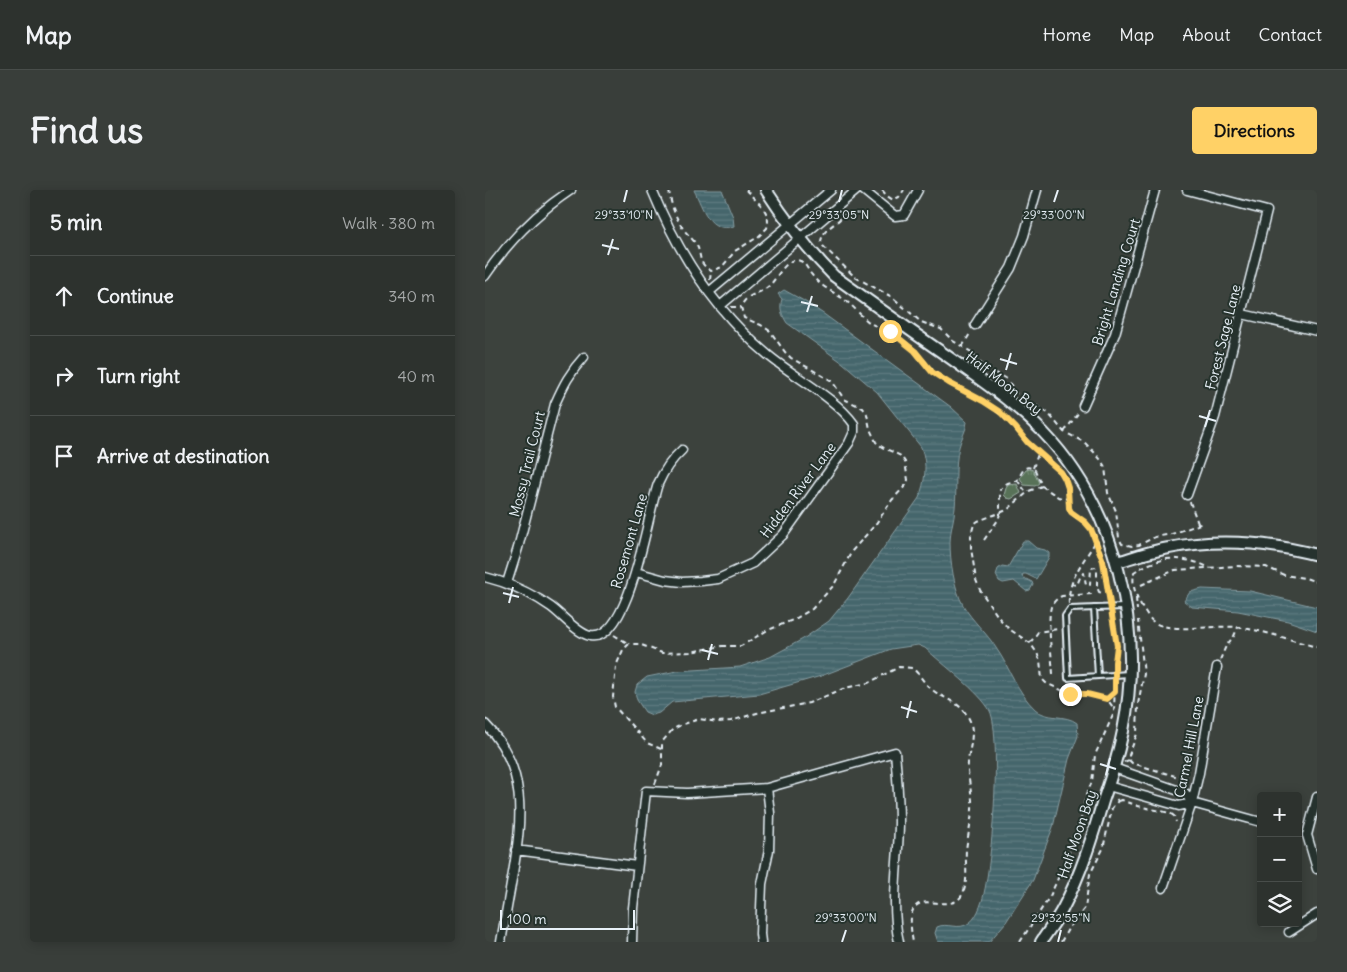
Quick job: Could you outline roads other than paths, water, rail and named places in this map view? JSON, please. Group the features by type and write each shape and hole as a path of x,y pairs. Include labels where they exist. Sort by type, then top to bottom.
{"street":[{"path":"486,273 518,235 571,190"},
{"path":"652,190 672,234 688,262 720,306 857,190"},
{"name":"Half Moon Bay","path":"766,190 789,225 814,256 834,276 998,392 1043,432 1076,474 1091,498 1117,562 1129,628 1130,674 1123,731 1114,768 1085,858 1063,909 1041,942"},
{"path":"709,292 831,190"},
{"path":"863,190 895,216 904,215 918,190"},
{"path":"975,325 1011,268 1037,190"},
{"name":"Bright Landing Court","path":"1083,406 1115,334 1155,190"},
{"name":"Forest Sage Lane","path":"1187,190 1267,211 1215,417 1187,495"},
{"name":"Hidden River Lane","path":"636,572 682,582 701,582 718,579 753,563 783,535 849,443 854,432 855,424 842,409 768,355 733,322 720,306"},
{"path":"1242,314 1317,331"},
{"name":"Mossy Trail Court","path":"507,583 518,548 555,404 563,384 584,357"},
{"name":"Rosemont Lane","path":"507,583 550,606 582,633 597,637 608,631 624,605 636,572 657,486 671,460 682,450"},
{"path":"1117,562 1166,548 1227,541 1261,543 1317,555"},
{"path":"485,577 507,583"},
{"name":"Carmel Hill Lane","path":"1163,888 1192,803 1199,773 1217,666"},
{"path":"485,724 502,745 514,773 519,798 520,817 516,850 501,942"},
{"path":"632,942 633,908 646,791 687,793 767,788 895,752 899,823 894,904 899,942"},
{"path":"1114,768 1185,793 1192,803"},
{"path":"1108,786 1179,806 1192,803 1257,821"},
{"path":"761,942 762,884 769,850 770,813 767,788"},
{"path":"1317,797 1307,835 1317,869"},
{"path":"1302,833 1307,835"},
{"path":"516,850 637,866"},
{"path":"1289,932 1317,914"}],"lane":[{"path":"1126,607 1070,609 1065,616 1068,678 1130,674"},
{"path":"1094,608 1098,676"}],"water":[{"path":"694,190 722,190 733,217 734,226 718,226 713,223 708,218"},
{"path":"784,290 825,315 951,407 967,422 957,455 955,508 950,542 953,575 957,591 963,605 1001,656 1018,688 1035,709 1045,715 1072,720 1077,723 1078,736 1069,759 1053,827 1033,880 1006,922 989,942 938,942 935,933 937,927 945,925 961,926 969,923 975,917 981,904 989,866 992,837 995,776 994,725 990,711 970,687 925,648 918,645 891,649 821,676 759,694 672,702 659,713 652,715 645,712 637,700 635,692 637,685 647,677 677,671 740,667 770,657 803,639 829,621 848,598 919,498 925,473 921,447 877,392 843,363 787,323 781,312 782,299 778,294"},
{"path":"1023,541 1028,541 1036,548 1049,553 1049,557 1036,579 1023,574 1022,577 1032,582 1033,585 1030,590 1026,591 1014,581 1003,583 999,581 996,575 998,569 1002,566 1008,567"},
{"path":"1202,589 1250,591 1317,607 1317,631 1288,621 1238,611 1192,607 1184,601 1190,592"}]}
